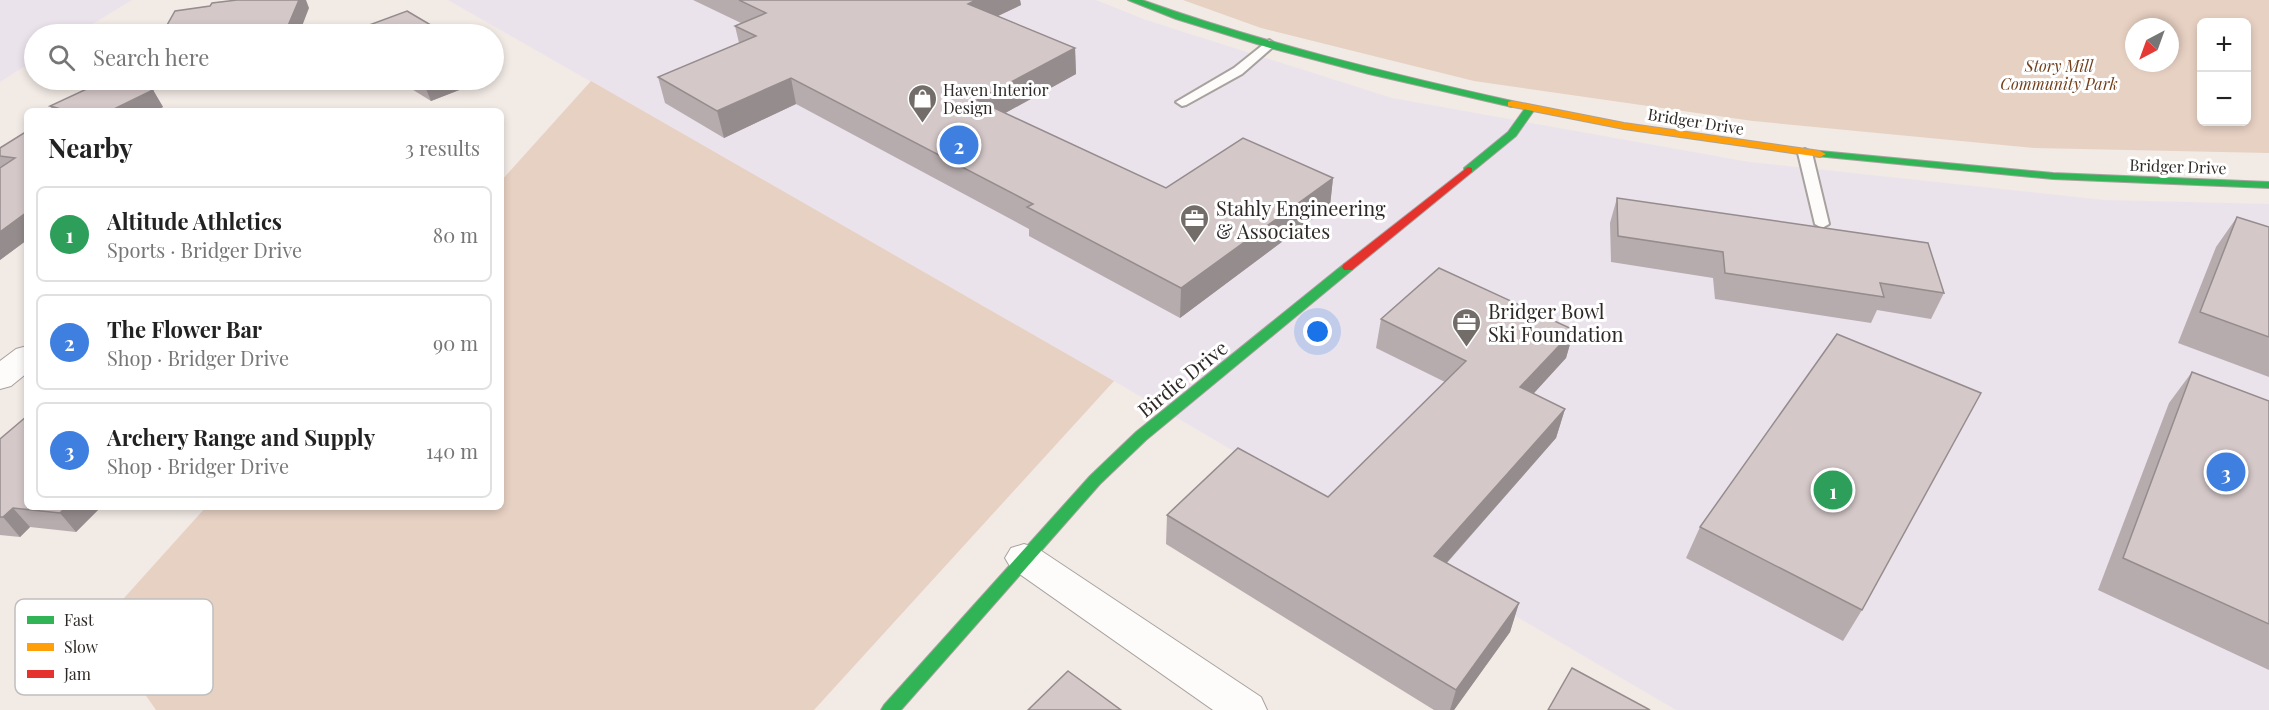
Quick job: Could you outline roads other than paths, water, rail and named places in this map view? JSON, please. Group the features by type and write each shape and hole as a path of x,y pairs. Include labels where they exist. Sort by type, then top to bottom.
{"main road":[{"name":"Bridger Drive","path":"1133,0 1269,44 1376,74 1530,109 1668,134 1805,153 2036,176 2269,185"},
{"name":"Birdie Drive","path":"890,710 964,630 1024,558 1095,480 1141,436 1503,142 1512,134 1530,109"}],"street":[{"path":"0,378 24,358"},
{"path":"1024,558 1246,710"}],"lane":[{"path":"1182,102 1238,71 1269,44"},
{"path":"1805,153 1822,224"}],"place":[{"name":"Haven Interior Design","path":"922,124"},
{"name":"The Flower Bar","path":"959,145"},
{"name":"Stahly Engineering & Associates","path":"1195,244"},
{"name":"Bridger Bowl Ski Foundation","path":"1467,348"},
{"name":"Archery Range and Supply","path":"2226,472"},
{"name":"Altitude Athletics","path":"1833,490"}],"park label":[{"name":"Story Mill Community Park","path":"2059,74"}]}
